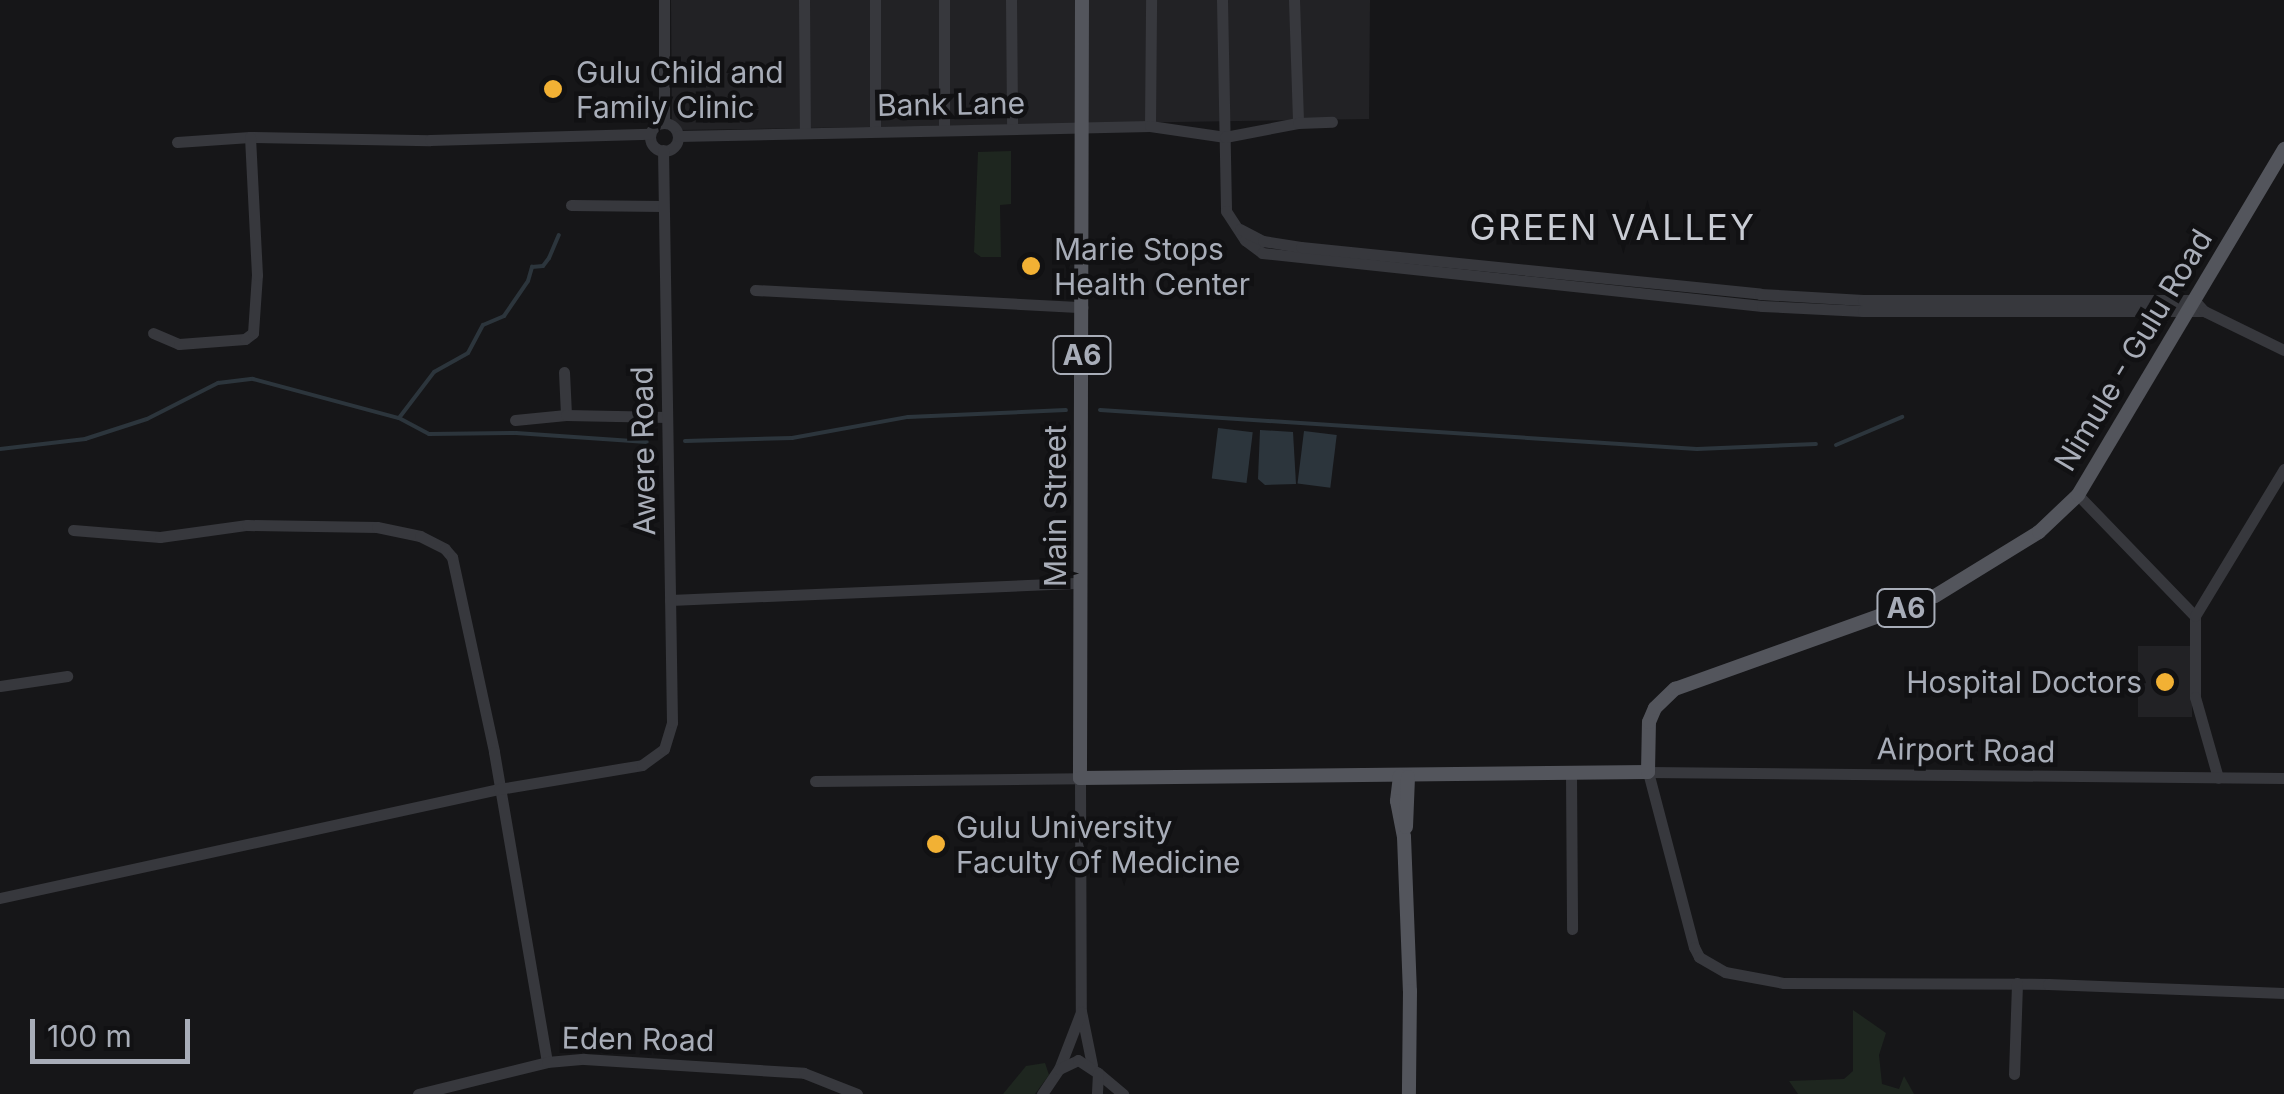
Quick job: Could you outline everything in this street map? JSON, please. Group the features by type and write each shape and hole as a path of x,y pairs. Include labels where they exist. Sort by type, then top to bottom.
{"main road":[{"name":"Main Street","path":"1080,778 1082,0"},
{"name":"Nimule - Gulu Road","path":"1648,772 1649,722 1654,708 1676,690 1881,619 1935,596 2039,532 2078,495 2195,308 2284,149"},
{"path":"1080,778 1648,772"},
{"path":"1377,776 1403,806"},
{"path":"1403,806 1433,776"},
{"path":"1404,777 1409,1094"}],"street":[{"path":"664,0 664,123 678,136 675,145 663,150 652,144 650,134 655,126 664,123"},
{"path":"804,0 805,131"},
{"path":"875,0 875,130"},
{"path":"944,0 944,129"},
{"path":"1011,0 1012,128"},
{"path":"1150,126 1151,0"},
{"path":"1222,0 1225,200 1231,225 1263,240 1301,248 1687,293 2195,308 2284,350"},
{"path":"1294,0 1298,123"},
{"name":"Bank Lane","path":"678,136 1150,126 1225,137 1298,123 1332,122"},
{"path":"177,142 250,136 430,140 650,134"},
{"path":"153,333 179,344 245,339 253,333 258,288 250,136"},
{"name":"Awere Road","path":"498,788 642,765 664,749 672,722 663,150"},
{"path":"571,205 663,206"},
{"path":"755,290 1082,307"},
{"path":"564,372 566,415"},
{"path":"515,420 566,415 668,417"},
{"path":"2218,778 2205,745 2195,697 2195,616 2284,469"},
{"path":"2078,495 2195,616"},
{"path":"74,530 160,537 221,526 376,528 436,542 452,557 547,1062"},
{"path":"670,600 1081,583"},
{"path":"0,686 68,676"},
{"path":"1648,772 1694,947 1712,966 1784,983 2018,983 2284,993"},
{"name":"Airport Road","path":"1648,772 2284,778"},
{"path":"1571,775 1572,929"},
{"path":"815,780 1080,778"},
{"name":"Main Street","path":"1080,778 1081,1012"},
{"path":"0,898 498,788"},
{"path":"2014,1074 2018,983"},
{"path":"1081,1012 1097,1094"},
{"path":"1057,1094 1057,1074 1081,1012"},
{"name":"Eden Road","path":"418,1094 547,1062 673,1061 804,1073 857,1094"},
{"path":"1042,1094 1072,1061 1095,1069 1123,1094"}],"shaded area":[{"path":"671,0 1370,0 1369,119 678,130 672,122"},
{"path":"1011,151 1011,204 1000,205 1001,257 981,257 974,252 978,152"},
{"path":"1218,428 1253,432 1247,483 1212,479"},
{"path":"1260,430 1293,432 1296,484 1265,485 1258,479"},
{"path":"1304,431 1337,435 1330,488 1298,484"},
{"name":"Hospital Doctors","path":"2138,646 2192,646 2192,717 2138,717"},
{"path":"1853,1010 1886,1033 1879,1055 1882,1084 1899,1089 1904,1076 1914,1094 1798,1094 1789,1081 1844,1079 1853,1071"},
{"path":"1045,1063 1049,1075 1035,1094 1003,1094 1026,1066"}],"waterway":[{"path":"399,418 434,372 468,353 483,325 504,316 528,281 532,267 543,266 549,258 559,235"},
{"path":"0,449 85,439 147,419 218,383 253,379 399,418 429,434 516,433 647,442"},
{"path":"685,441 792,438 908,417 1066,410"},
{"path":"1100,410 1697,449 1816,444"},
{"path":"1836,445 1902,417"}],"place":[{"name":"Gulu Child and Family Clinic","path":"553,89"},
{"name":"Marie Stops Health Center","path":"1031,266"},
{"name":"Hospital Doctors","path":"2165,682"},
{"name":"Gulu University Faculty Of Medicine","path":"936,844"}],"district":[{"name":"GREEN VALLEY","path":"1613,227"}]}
